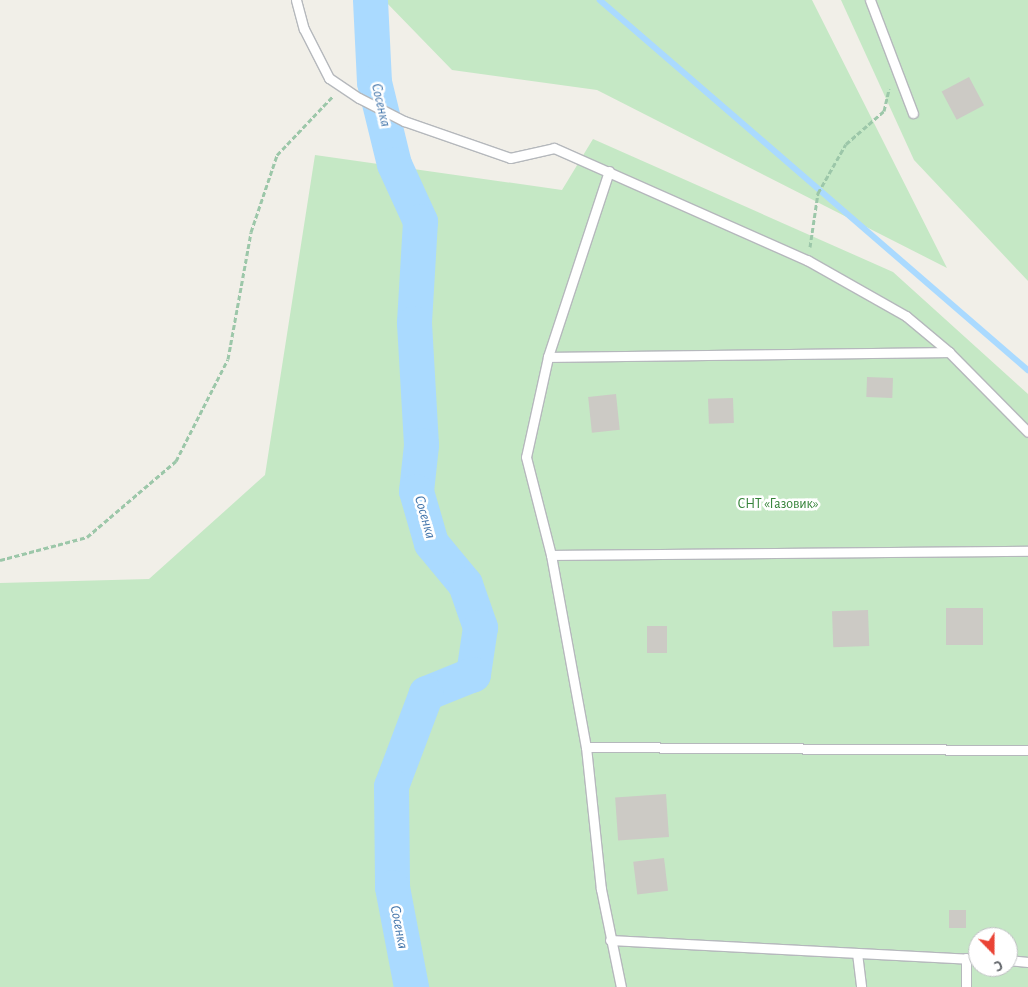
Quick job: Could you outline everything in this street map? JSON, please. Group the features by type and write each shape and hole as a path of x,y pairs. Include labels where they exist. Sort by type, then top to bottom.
{"lane":[{"path":"296,0 304,29 329,78 359,98 404,121 510,158 554,148 808,260 906,316 949,352 1028,432"},
{"path":"870,0 913,113"},
{"path":"609,172 548,357 526,457 551,555 586,747 610,940 621,987"},
{"path":"548,357 949,352"},
{"path":"551,555 1028,550"},
{"path":"586,747 1028,750"},
{"path":"610,940 966,958 966,987"},
{"path":"857,953 861,987"}],"path":[{"path":"808,260 818,193 846,144 884,111 894,62"},
{"path":"0,560 87,537 176,461 228,359 251,232 277,155 342,86"}],"green space":[{"path":"384,0 812,0 947,268 597,90 452,70"},
{"path":"841,0 1028,0 1028,281 914,160"},
{"name":"СНТ «Газовик»","path":"593,139 893,272 1028,394 1028,987 0,987 0,583 149,579 265,475 315,155 562,190"}],"building":[{"path":"969,77 984,105 957,120 942,92"},
{"path":"867,377 893,378 892,398 866,397"},
{"path":"616,394 620,430 592,433 588,397"},
{"path":"733,398 734,423 709,424 708,399"},
{"path":"946,608 983,608 983,645 946,645"},
{"path":"868,610 869,646 833,647 832,611"},
{"path":"647,626 667,626 667,653 647,653"},
{"path":"666,794 669,837 618,840 615,798"},
{"path":"664,858 668,891 637,895 633,862"},
{"path":"949,910 966,910 966,928 949,928"}],"waterway":[{"name":"Сосенка","path":"370,0 374,82 394,164 420,221 414,323 421,445 416,491 431,543 465,584 480,627 473,674 426,693 391,786 392,887 411,987"},
{"path":"600,0 1028,370"}]}
